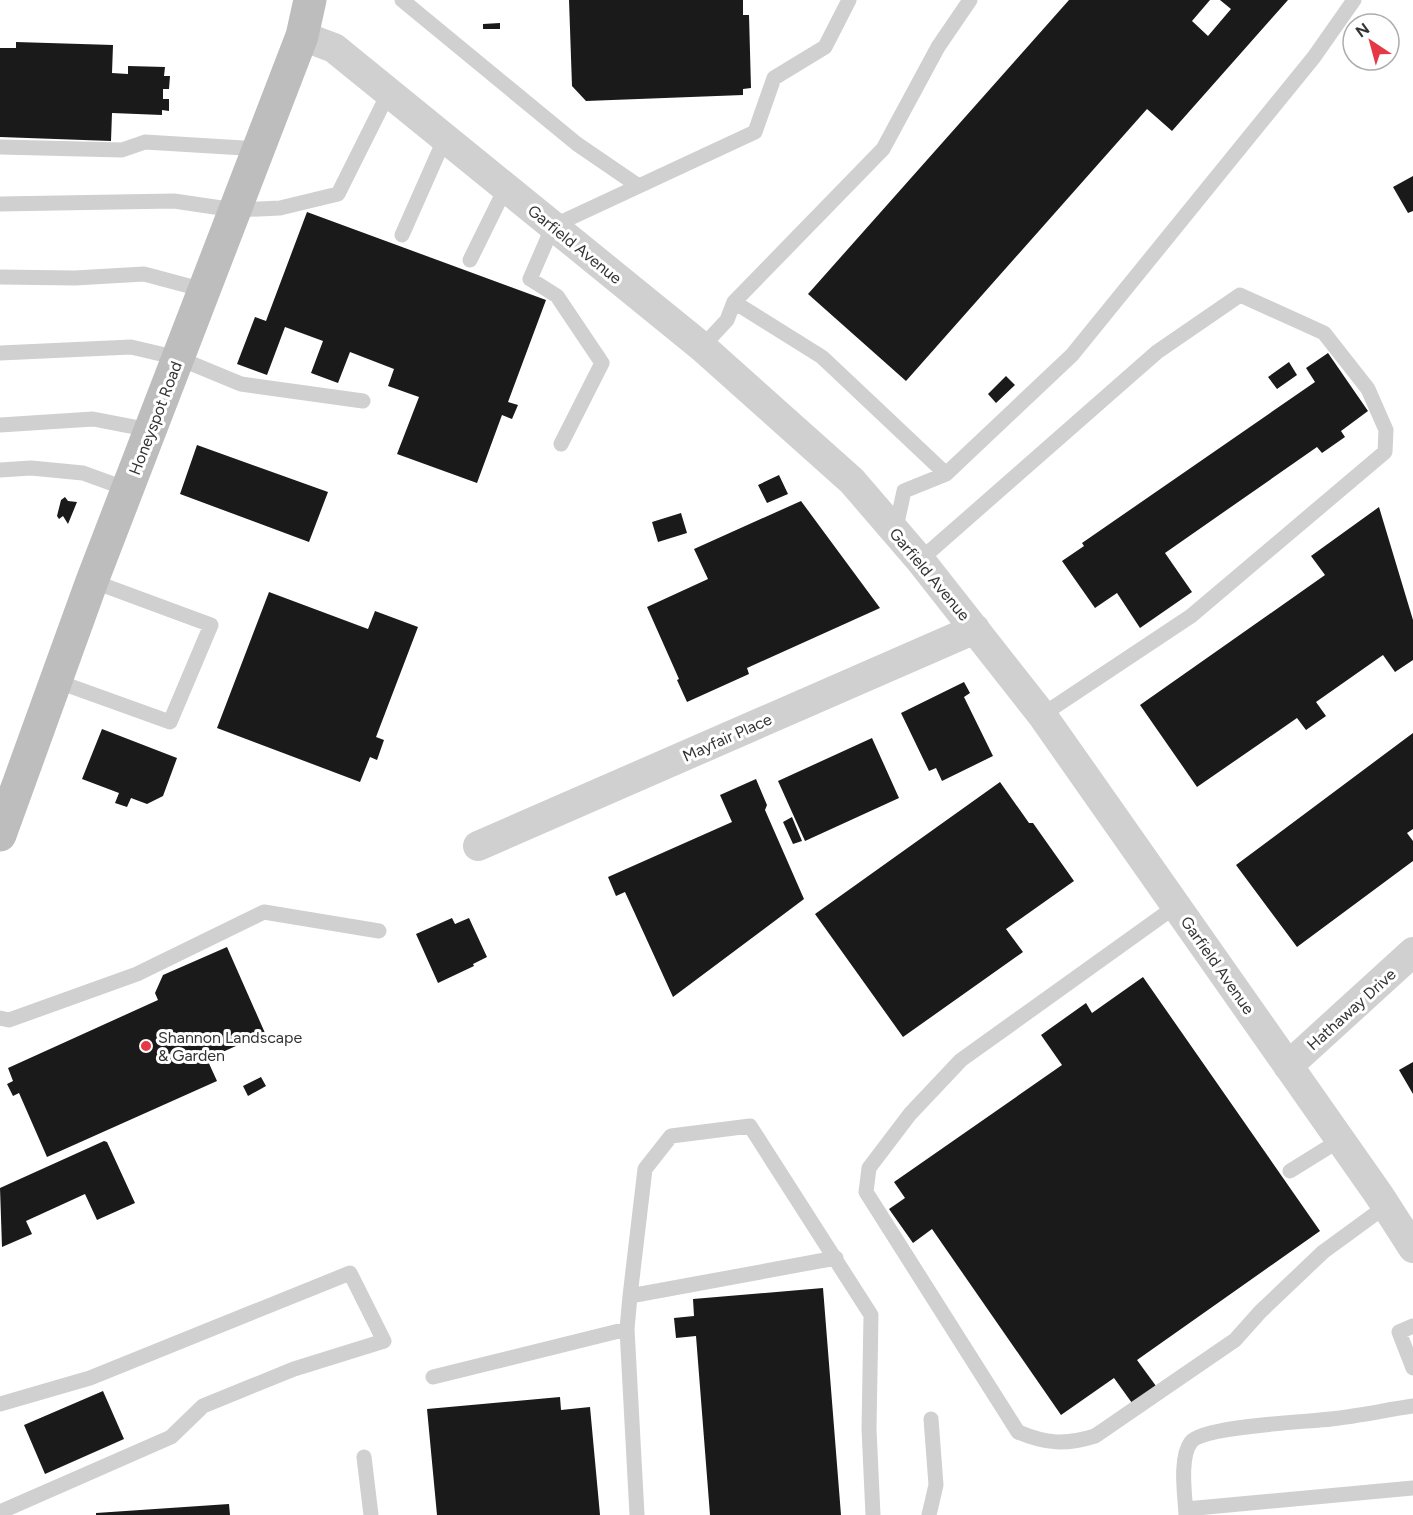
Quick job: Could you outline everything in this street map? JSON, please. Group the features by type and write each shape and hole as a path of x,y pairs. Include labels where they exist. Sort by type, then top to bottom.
{"main road":[{"name":"Honeyspot Road","path":"0,836 127,489 302,36 310,0"}],"street":[{"name":"Garfield Avenue","path":"302,36 334,48 389,92 702,347 852,481 920,560 1042,715 1386,1206 1413,1248"},
{"name":"Mayfair Place","path":"478,846 975,629"},
{"name":"Hathaway Drive","path":"1288,1066 1413,952"}],"lane":[{"path":"402,0 577,144 638,185"},
{"path":"561,444 602,363 557,296 530,279 553,226 755,132 774,78 825,47 849,0"},
{"path":"702,347 727,320 734,302 883,149 938,47 970,0"},
{"path":"895,532 904,491 946,474 1072,355 1314,57 1354,0"},
{"path":"0,204 174,201 235,210 280,208 338,194 389,92"},
{"path":"402,235 445,138"},
{"path":"0,147 122,150 145,142 259,149"},
{"path":"470,260 506,188"},
{"path":"0,277 75,278 144,274 204,290"},
{"path":"920,560 1157,352 1240,295 1324,333 1368,389 1386,430 1385,452 1191,616 1042,715"},
{"path":"734,302 822,357 946,474"},
{"path":"0,353 131,347 178,358 241,384 363,401"},
{"path":"0,425 93,419 150,430"},
{"path":"0,470 31,468 83,473 127,489"},
{"path":"56,681 170,722 211,626 92,582"},
{"path":"1176,906 961,1060 910,1114 869,1168 866,1192 1018,1432 1036,1440 1073,1443 1095,1436 1235,1340 1260,1312 1323,1252 1386,1206"},
{"path":"0,1018 9,1020 136,974 264,912 379,931"},
{"path":"637,1515 627,1329 645,1170 671,1136 750,1126 871,1315 869,1429 873,1515"},
{"path":"1290,1171 1340,1140"},
{"path":"630,1296 836,1258"},
{"path":"0,1404 90,1378 350,1273 384,1341 294,1369 203,1406 171,1437 0,1512"},
{"path":"1413,1326 1399,1332 1413,1368"},
{"path":"433,1377 627,1329"},
{"path":"1413,1406 1332,1419 1246,1427 1200,1435 1191,1441 1184,1457 1186,1512 1413,1488"},
{"path":"928,1515 936,1485 931,1419"},
{"path":"364,1457 371,1515"}],"building":[{"path":"569,0 743,0 743,15 749,15 751,88 743,89 743,95 586,101 572,86"},
{"path":"1069,0 1210,0 1192,21 1208,36 1231,9 1220,0 1288,0 1172,131 1147,109 906,381 808,294"},
{"path":"500,23 500,29 483,29 483,24"},
{"path":"16,42 113,45 112,73 128,74 128,66 165,67 164,76 170,76 169,89 163,89 163,99 169,99 169,111 162,110 162,115 112,113 111,141 0,137 0,48 16,48"},
{"path":"1413,176 1413,211 1408,213 1393,187"},
{"path":"307,212 546,300 508,402 518,405 512,419 502,415 477,483 397,454 419,397 388,386 394,369 350,352 338,383 311,373 323,341 285,327 267,375 237,364 255,317 266,321"},
{"path":"1328,353 1368,411 1341,431 1345,437 1322,453 1317,447 1165,553 1192,592 1140,628 1117,593 1095,608 1062,561 1084,546 1082,543 1315,382 1306,368"},
{"path":"1289,362 1297,375 1277,389 1268,377"},
{"path":"1006,376 1015,385 996,403 988,394"},
{"path":"197,445 328,492 309,542 180,494"},
{"path":"779,475 788,494 767,503 758,485"},
{"path":"65,497 68,501 77,502 68,524 63,516 59,519 57,516 61,500"},
{"path":"801,501 880,608 747,668 749,674 687,702 647,607 708,579 694,549"},
{"path":"1379,507 1413,620 1413,660 1395,672 1383,655 1316,702 1326,716 1306,730 1297,718 1197,787 1140,705 1325,575 1311,556"},
{"path":"681,513 687,533 658,542 652,522"},
{"path":"269,592 368,629 375,611 418,627 376,737 384,740 377,760 370,757 360,782 217,728"},
{"path":"964,682 970,693 964,697 993,756 942,781 936,768 929,771 901,713"},
{"path":"102,729 177,758 163,796 147,804 131,798 127,807 115,803 119,793 82,779"},
{"path":"1413,733 1413,829 1407,833 1413,841 1413,861 1297,947 1236,865"},
{"path":"872,738 899,798 805,841 778,781"},
{"path":"756,779 767,805 765,810 804,899 673,997 625,892 616,896 608,877 732,822 720,795"},
{"path":"1000,782 1029,823 1033,823 1074,881 1006,929 1023,952 903,1037 815,914"},
{"path":"792,817 802,841 793,844 783,822"},
{"path":"452,918 455,924 469,918 487,957 473,964 474,966 438,983 416,934"},
{"name":"Shannon Landscape & Garden","path":"227,947 265,1033 207,1059 217,1081 47,1157 19,1093 13,1096 7,1084 13,1081 8,1068 158,1000 155,993 163,975"},
{"path":"1143,977 1320,1231 1137,1360 1156,1386 1132,1403 1114,1378 1061,1415 932,1229 913,1243 889,1209 905,1198 894,1182 1062,1065 1041,1035 1086,1003 1092,1013"},
{"path":"1413,1062 1413,1094 1399,1070"},
{"path":"261,1077 266,1086 248,1096 243,1086"},
{"path":"104,1141 107,1142 135,1203 97,1220 85,1194 26,1221 32,1234 2,1247 0,1188"},
{"path":"823,1288 841,1515 710,1515 696,1336 676,1338 674,1318 694,1316 693,1299"},
{"path":"103,1391 124,1439 45,1474 24,1425"},
{"path":"560,1397 561,1410 590,1407 600,1515 437,1515 427,1409"},
{"path":"229,1504 230,1515 96,1515 96,1513"}],"place":[{"name":"Shannon Landscape & Garden","path":"146,1046"}]}
